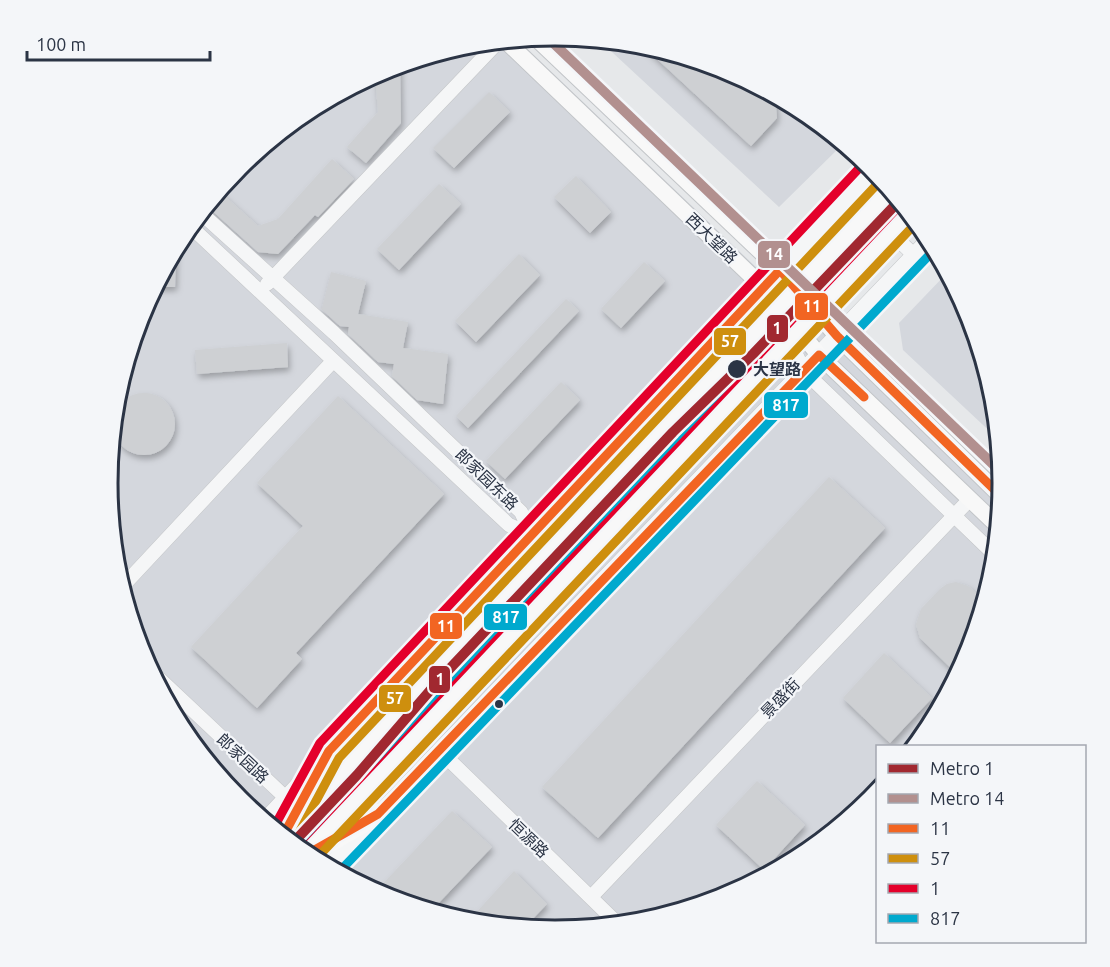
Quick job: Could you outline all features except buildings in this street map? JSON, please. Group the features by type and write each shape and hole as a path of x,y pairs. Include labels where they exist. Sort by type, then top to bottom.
{"highway":[{"path":"290,831 886,198"},
{"path":"313,848 903,219"},
{"path":"288,829 329,751"},
{"path":"316,849 378,814"}],"main road":[{"name":"西大望路","path":"545,46 780,270 837,336"},
{"name":"西大望路","path":"514,48 764,288"},
{"path":"764,288 819,355 990,519"},
{"path":"837,336 992,487"}],"street":[{"path":"259,292 489,52"},
{"path":"269,814 867,177"},
{"path":"851,195 914,255"},
{"name":"郎家园东路","path":"207,218 334,333 521,512 532,535"},
{"name":"郎家园东路","path":"197,233 508,525 532,535"},
{"path":"333,860 921,247"},
{"name":"西大望路","path":"764,288 804,371 987,547"},
{"path":"129,580 333,361"},
{"name":"景盛街","path":"591,897 970,499"},
{"name":"郎家园路","path":"169,688 285,797"},
{"name":"恒源路","path":"439,750 612,917"}],"shaded area":[{"path":"525,47 992,492 984,569 959,651 933,702 905,745 876,745 876,780 864,793 798,847 774,862 722,887 668,906 584,920 526,920 498,917 442,906 415,897 336,862 312,847 267,812 226,772 208,750 163,677 151,651 133,597 126,569 119,512 119,455 122,426 126,398 141,343 163,290 177,265 208,217 226,195 246,174 289,137 336,105 362,92 442,61"},
{"path":"609,50 668,61 722,80 774,105 837,150 779,207"},
{"path":"941,279 969,343 984,398 988,430 903,350 899,323"}],"metro line":[{"name":"14","path":"556,46 991,463"},
{"name":"1","path":"299,837 357,775 440,679 673,432 753,354 894,207"}],"transit line":[{"name":"1","path":"278,821 320,743 858,169"},
{"name":"57","path":"297,836 339,758 875,186"},
{"name":"817","path":"301,839 526,595 894,207"},
{"name":"1","path":"302,840 896,209"},
{"name":"57","path":"322,853 910,229"},
{"name":"817","path":"344,866 928,257"},
{"name":"11","path":"287,828 329,751 780,270 837,336 992,487"},
{"name":"11","path":"316,849 378,814 819,355 864,397"}],"place":[{"name":"大望路","path":"737,369"}]}
